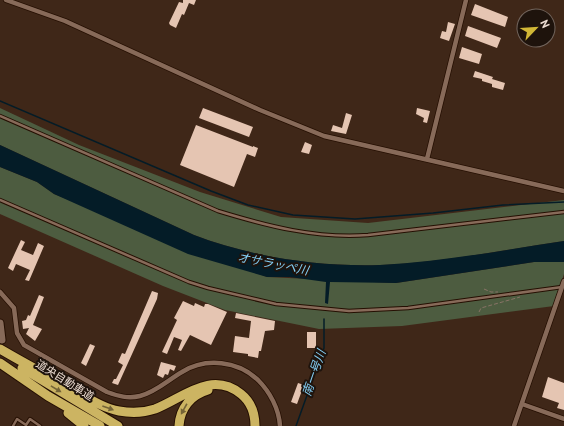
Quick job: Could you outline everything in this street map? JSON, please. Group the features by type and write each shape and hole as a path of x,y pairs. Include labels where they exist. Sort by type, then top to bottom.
{"highway":[{"name":"道央自動車道","path":"0,351 52,387 118,426"},
{"path":"0,351 100,405 123,412 138,412 154,409 204,385 218,384 227,386 241,394 248,401 254,415 255,426"},
{"name":"道央自動車道","path":"0,362 48,396 100,426"},
{"path":"179,426 182,411 190,400 200,393 217,390 231,394 240,401 247,411 250,426"},
{"path":"48,396 84,426"}],"main road":[{"path":"0,323 2,340"}],"street":[{"path":"6,0 65,21 307,130 324,136 564,191"},
{"path":"427,159 466,0"},
{"path":"514,426 563,285"},
{"path":"0,292 14,308 17,333 24,344 107,392 125,397 140,396 155,390 194,366 213,363 227,364 249,373 264,387 274,403 280,426"},
{"path":"522,404 564,419"}],"lane":[{"path":"0,116 211,208 255,222 290,230 321,235 356,236 564,212"},
{"path":"0,200 189,282 276,304 348,311 380,310 563,285"},
{"path":"13,426 17,419 26,425 30,419 40,426"}],"green space":[{"path":"0,108 79,145 200,192 281,217 368,223 564,200 564,241 472,256 403,264 333,264 262,255 216,243 194,235 0,145"},
{"path":"0,167 37,182 54,194 267,277 396,283 534,262 564,262 564,274 554,306 402,326 319,329 225,310 163,286 0,214"}],"water":[{"name":"オサラッペ川","path":"0,145 194,235 216,243 262,255 309,262 380,265 449,258 564,241 564,262 534,262 396,283 330,282 328,304 325,303 326,282 290,277 267,277 188,254 54,194 37,182 0,167"}],"building":[{"path":"183,0 196,0 194,5 189,3 176,28 169,23 179,2 183,3"},
{"path":"475,4 508,17 505,27 471,15"},
{"path":"448,22 455,24 449,41 440,38 442,31 446,32"},
{"path":"468,26 501,38 497,48 465,36"},
{"path":"462,47 482,54 479,64 459,58"},
{"path":"475,71 505,83 503,90 492,87 492,84 482,81 482,79 473,77"},
{"path":"203,108 253,127 249,137 199,118"},
{"path":"417,108 430,111 427,123 423,122 424,118 416,114"},
{"path":"346,113 352,115 346,134 331,131 333,125 342,128"},
{"path":"196,125 258,148 255,157 247,154 234,187 180,165"},
{"path":"305,142 312,145 309,154 301,152"},
{"path":"21,240 25,242 21,250 33,255 38,243 44,246 29,281 25,280 30,270 16,264 13,271 8,268"},
{"path":"152,291 158,293 157,299 118,385 112,383 114,379 116,379 123,365 118,362 122,353 125,354"},
{"path":"39,295 44,297 33,325 42,329 35,341 26,334 29,328 23,329 22,321 26,320 28,315 30,316"},
{"path":"183,301 194,306 195,303 204,307 205,304 208,304 227,312 211,345 190,335 181,351 178,350 182,340 174,337 167,354 162,352 177,320 174,318"},
{"path":"236,313 275,321 274,330 265,331 258,358 248,356 248,354 233,352 235,336 249,338 251,321 235,318"},
{"path":"307,332 316,332 316,348 307,348"},
{"path":"90,344 95,346 86,366 81,363"},
{"path":"161,362 176,366 174,371 170,369 168,375 165,374 163,378 157,375"},
{"path":"548,377 564,383 564,410 557,408 559,403 542,397"},
{"path":"298,383 304,385 297,404 291,402"}],"waterway":[{"path":"0,101 211,191 248,205 293,215 355,219 433,213 503,205 564,202"},
{"name":"南一号川","path":"296,426 324,348 324,319"}]}
